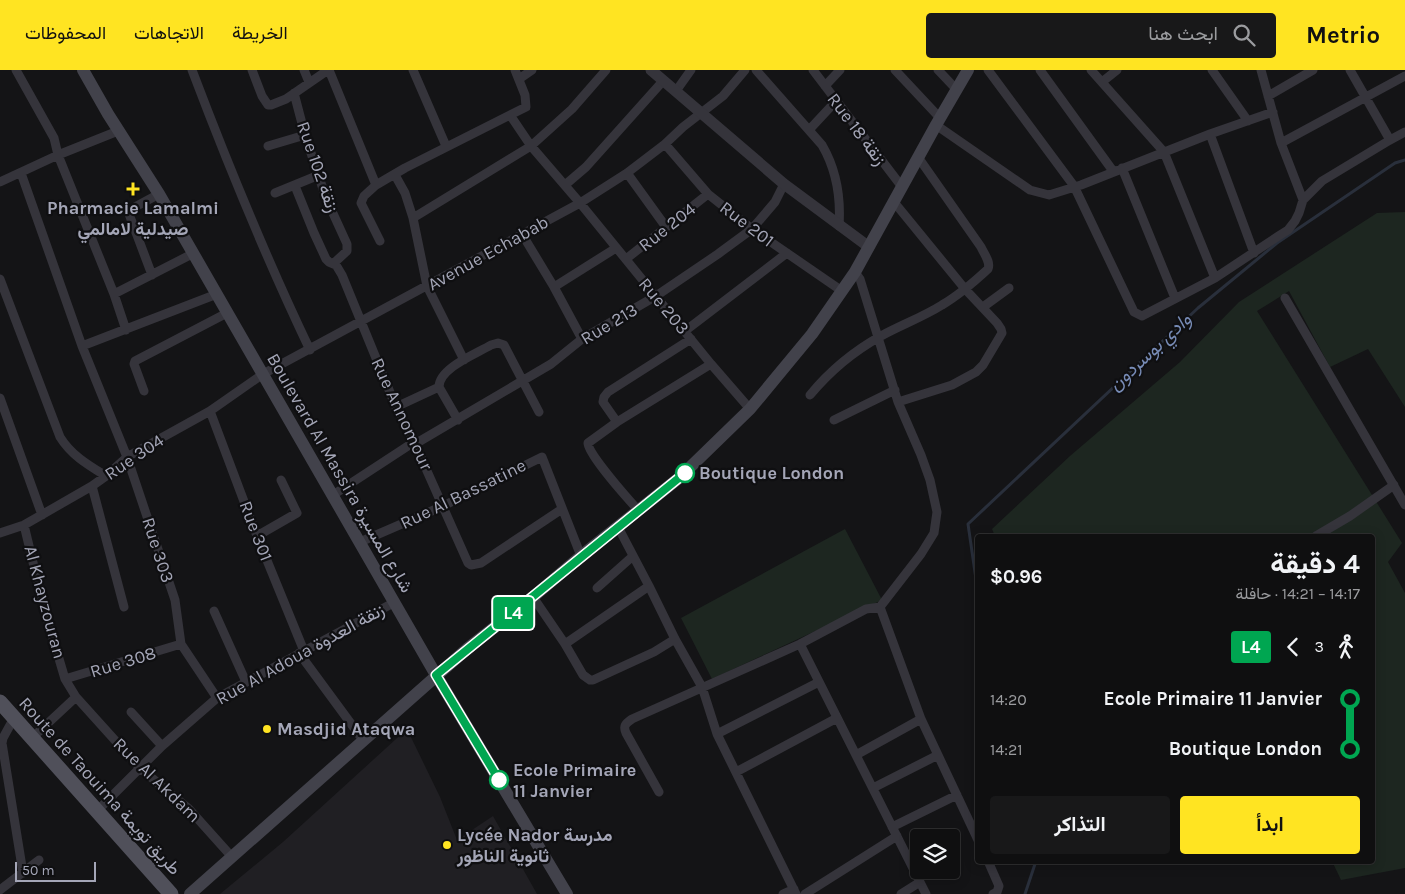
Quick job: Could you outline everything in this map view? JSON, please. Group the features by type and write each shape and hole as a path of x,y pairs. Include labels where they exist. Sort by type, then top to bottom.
{"main road":[{"name":"Boulevard Al Massira شارع المسيرة","path":"83,70 118,131 194,253 436,675 567,894"},
{"path":"190,894 436,675 698,461 750,409 812,334 855,272 968,70"},
{"name":"Route de Taouima طريق تويمة","path":"0,702 171,894"}],"street":[{"path":"16,70 54,138 58,155 114,294 126,330"},
{"path":"192,70 238,190 272,270 310,350"},
{"path":"252,70 265,103 270,105 286,99 329,70 376,185"},
{"path":"304,70 309,82"},
{"path":"412,70 446,146"},
{"path":"380,241 361,203 364,196 376,185 412,164 527,105 517,74 532,70"},
{"path":"413,218 531,146 572,109 606,70"},
{"path":"651,70 784,184 869,247"},
{"path":"676,91 691,70"},
{"name":"Avenue Echabab","path":"263,374 361,323 580,203 627,174 723,96 745,70"},
{"path":"756,70 822,145 832,164 837,185 841,209 840,226"},
{"name":"Rue 18 زنقة","path":"813,70 902,187"},
{"path":"825,86 840,70"},
{"path":"895,70 938,122 1030,190 1049,194 1273,112"},
{"path":"938,70 957,90"},
{"path":"988,70 1074,186 1134,312 1142,316 1215,278 1288,230 1299,213 1303,200 1322,181 1405,132"},
{"path":"1040,70 1118,170 1175,298"},
{"path":"1091,70 1164,152 1215,278"},
{"path":"1102,82 1117,70"},
{"path":"1212,70 1248,121"},
{"path":"1262,70 1281,143 1303,200"},
{"path":"1268,96 1313,70"},
{"path":"1350,70 1390,140"},
{"path":"1281,143 1405,76"},
{"path":"565,185 586,167 663,81"},
{"name":"Rue 102 زنقة","path":"294,93 326,198 346,240 346,252 334,263"},
{"path":"809,130 836,101"},
{"name":"Rue 203","path":"510,115 531,146 750,409"},
{"path":"0,182 58,155 118,131"},
{"path":"1210,134 1254,253"},
{"path":"268,146 306,135"},
{"name":"Rue 201","path":"665,144 708,194 752,229 842,291"},
{"path":"810,395 819,384 844,362 879,337 942,305 965,289 988,269 988,261 981,247 918,157"},
{"name":"Rue 303","path":"20,173 82,346 127,457 175,600 181,644"},
{"path":"627,174 666,227"},
{"path":"275,193 319,175"},
{"path":"395,175 405,193 413,218 427,286 464,360"},
{"name":"Rue 213","path":"333,495 415,443 458,420 551,364 582,339 656,296 752,229 775,202 784,184"},
{"name":"Rue Annomour","path":"295,186 326,259 334,263 342,275 396,408 415,443 466,560 471,565 481,563 562,509"},
{"path":"152,274 129,214 135,207 159,194"},
{"name":"Rue 204","path":"626,259 708,194"},
{"path":"894,202 965,289 1000,326 1002,333 980,370 952,385 898,402"},
{"path":"522,234 582,339"},
{"path":"554,287 616,248"},
{"path":"114,294 194,253"},
{"path":"685,331 787,254"},
{"path":"659,792 624,726 632,719 800,644 866,609 880,607 921,554 934,533 937,512 930,480 922,455 898,402 860,279 855,272"},
{"path":"0,279 60,437 69,450 82,461 106,476"},
{"path":"983,307 1009,288"},
{"path":"82,346 217,294"},
{"path":"1285,298 1405,505"},
{"path":"144,391 134,364 135,362 227,313"},
{"path":"617,422 603,401 608,392 692,339"},
{"path":"458,420 439,387 439,382 444,374 464,360 491,345 501,344 504,345 539,412"},
{"path":"639,511 588,447 588,443 617,422 711,364"},
{"name":"Rue 304","path":"0,533 24,525 92,486 127,457 210,411 263,374"},
{"path":"396,408 439,387"},
{"path":"834,420 895,390"},
{"path":"0,398 42,515"},
{"name":"Rue 301","path":"210,411 301,652 363,740"},
{"name":"Rue Al Bassatine","path":"360,542 443,506 542,457 562,509"},
{"path":"257,536 297,513 281,480"},
{"path":"1319,534 1350,516 1394,485"},
{"path":"92,486 124,607"},
{"path":"562,509 581,556"},
{"name":"Al Khayzouran","path":"24,525 44,608 66,679"},
{"path":"618,527 675,639 702,687 717,734 795,891 783,894"},
{"path":"597,588 633,556"},
{"path":"565,644 649,586"},
{"path":"533,597 565,644 583,675 590,680 654,652 675,639"},
{"name":"Rue Al Adoua زنقة العدوة","path":"97,811 162,746 217,698 395,602"},
{"path":"880,607 921,719 975,834"},
{"path":"214,611 246,682"},
{"path":"181,644 217,698"},
{"name":"Rue 308","path":"66,679 181,644"},
{"path":"800,644 892,827 910,857"},
{"name":"Rue Al Akdam","path":"66,679 76,697 140,768 189,809 232,857"},
{"path":"717,734 819,682"},
{"path":"32,738 76,697"},
{"path":"131,712 162,746"},
{"path":"14,718 2,743 23,872"},
{"path":"736,772 837,718"},
{"path":"856,755 921,719"},
{"path":"873,788 938,755"},
{"path":"892,827 957,795"},
{"path":"805,894 897,836"},
{"path":"0,890 38,860"},
{"path":"989,864 999,886 997,892 993,894"},
{"path":"919,879 926,894"},
{"path":"902,894 920,882"}],"shaded area":[{"path":"1405,212 1405,407 1368,349 1330,367 1289,291 1257,311 1402,543 1388,562 1405,593 1405,868 1341,880 1333,864 1375,864 1375,534 994,534 992,529 1070,456 1180,362 1239,302 1377,213"},
{"path":"845,529 882,600 712,679 681,618"},
{"path":"407,729 440,797 457,840 493,816 537,894 220,894 283,842"}],"waterway":[{"name":"وادي بوسردون","path":"975,572 968,524 1198,308 1277,243 1395,163 1405,160"},
{"name":"وادي بوسردون","path":"1025,894 1035,864"}],"bus line":[{"name":"L4","path":"499,780 436,675 685,473"}],"place":[{"name":"Pharmacie Lamalmi صيدلية لامالمي","path":"133,189"},
{"name":"Boutique London","path":"685,473"},
{"name":"Masdjid Ataqwa","path":"267,729"},
{"name":"Ecole Primaire 11 Janvier","path":"499,780"},
{"name":"Lycée Nador مدرسة ثانوية الناظور","path":"447,845"}]}
